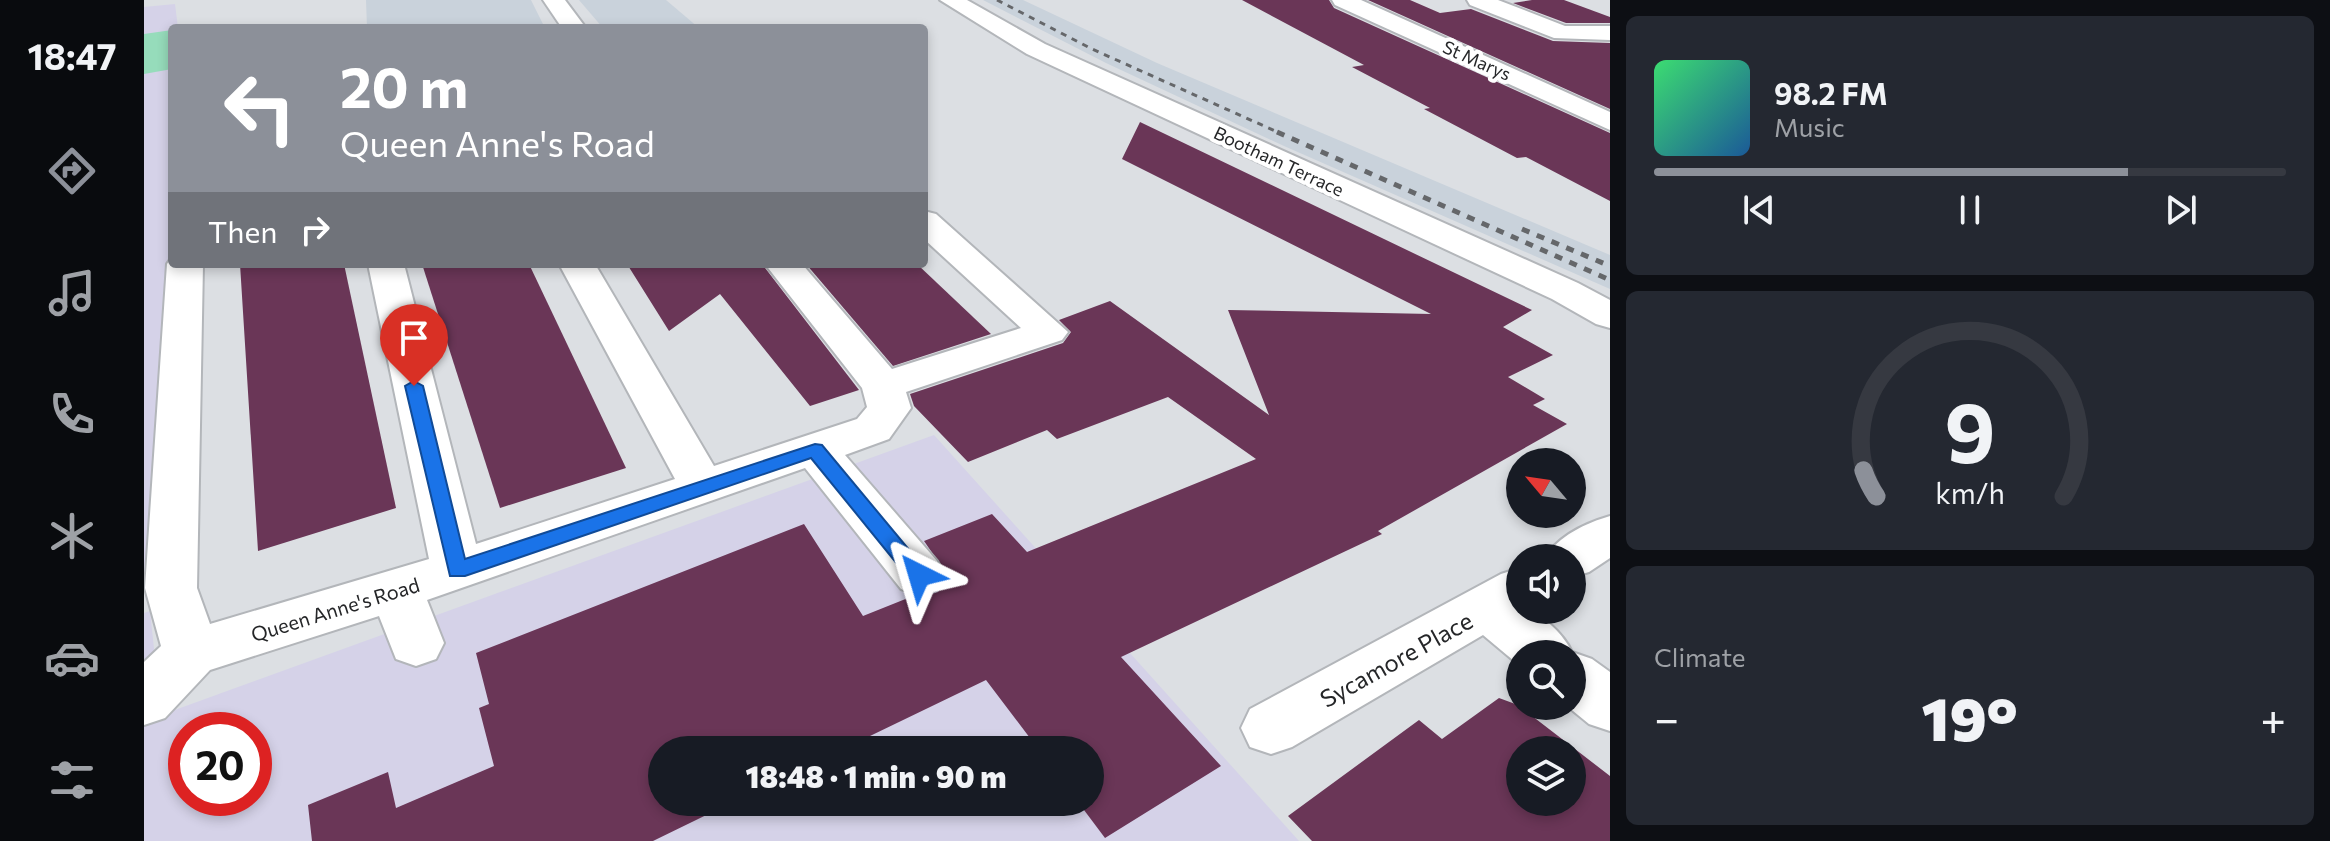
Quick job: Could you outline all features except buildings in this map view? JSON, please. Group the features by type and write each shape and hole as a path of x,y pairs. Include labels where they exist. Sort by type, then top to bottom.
{"street":[{"path":"554,0 571,24"},
{"name":"Bootham Terrace","path":"951,0 1036,49 1565,291 1610,316"},
{"name":"St Marys","path":"1343,0 1610,122"},
{"path":"1478,0 1562,33 1610,33"},
{"path":"786,268 883,386 1048,332 928,225"},
{"path":"144,700 191,653 171,588 185,268"},
{"path":"387,268 457,570"},
{"path":"579,268 703,487"},
{"name":"Queen Anne's Road","path":"191,653 397,590 873,429 889,408 883,386"},
{"path":"815,450 919,575"},
{"path":"1586,549 1610,534"},
{"path":"397,590 416,643"},
{"path":"1503,598 1534,640"},
{"name":"Sycamore Place","path":"1271,728 1503,598"},
{"path":"1586,687 1610,706"}],"shaded area":[{"path":"366,0 531,0 543,24 367,24"},
{"path":"579,0 666,0 694,24 600,24"},
{"path":"983,0 1023,0 1157,63 1610,255 1610,289 1284,146 1106,63"},
{"path":"175,4 178,24 168,24 170,268 155,576 144,580 144,7"},
{"path":"934,435 1299,841 144,841 144,613 150,611 161,715 168,712 168,816 272,816 272,712 169,712"}],"green space":[{"path":"168,31 168,70 144,74 144,34"}],"railway":[{"path":"997,0 1092,49 1282,134"},
{"path":"1277,132 1610,280"},
{"path":"1522,229 1610,266"}],"route":[{"path":"414,386 457,570 815,450 919,575"}]}
